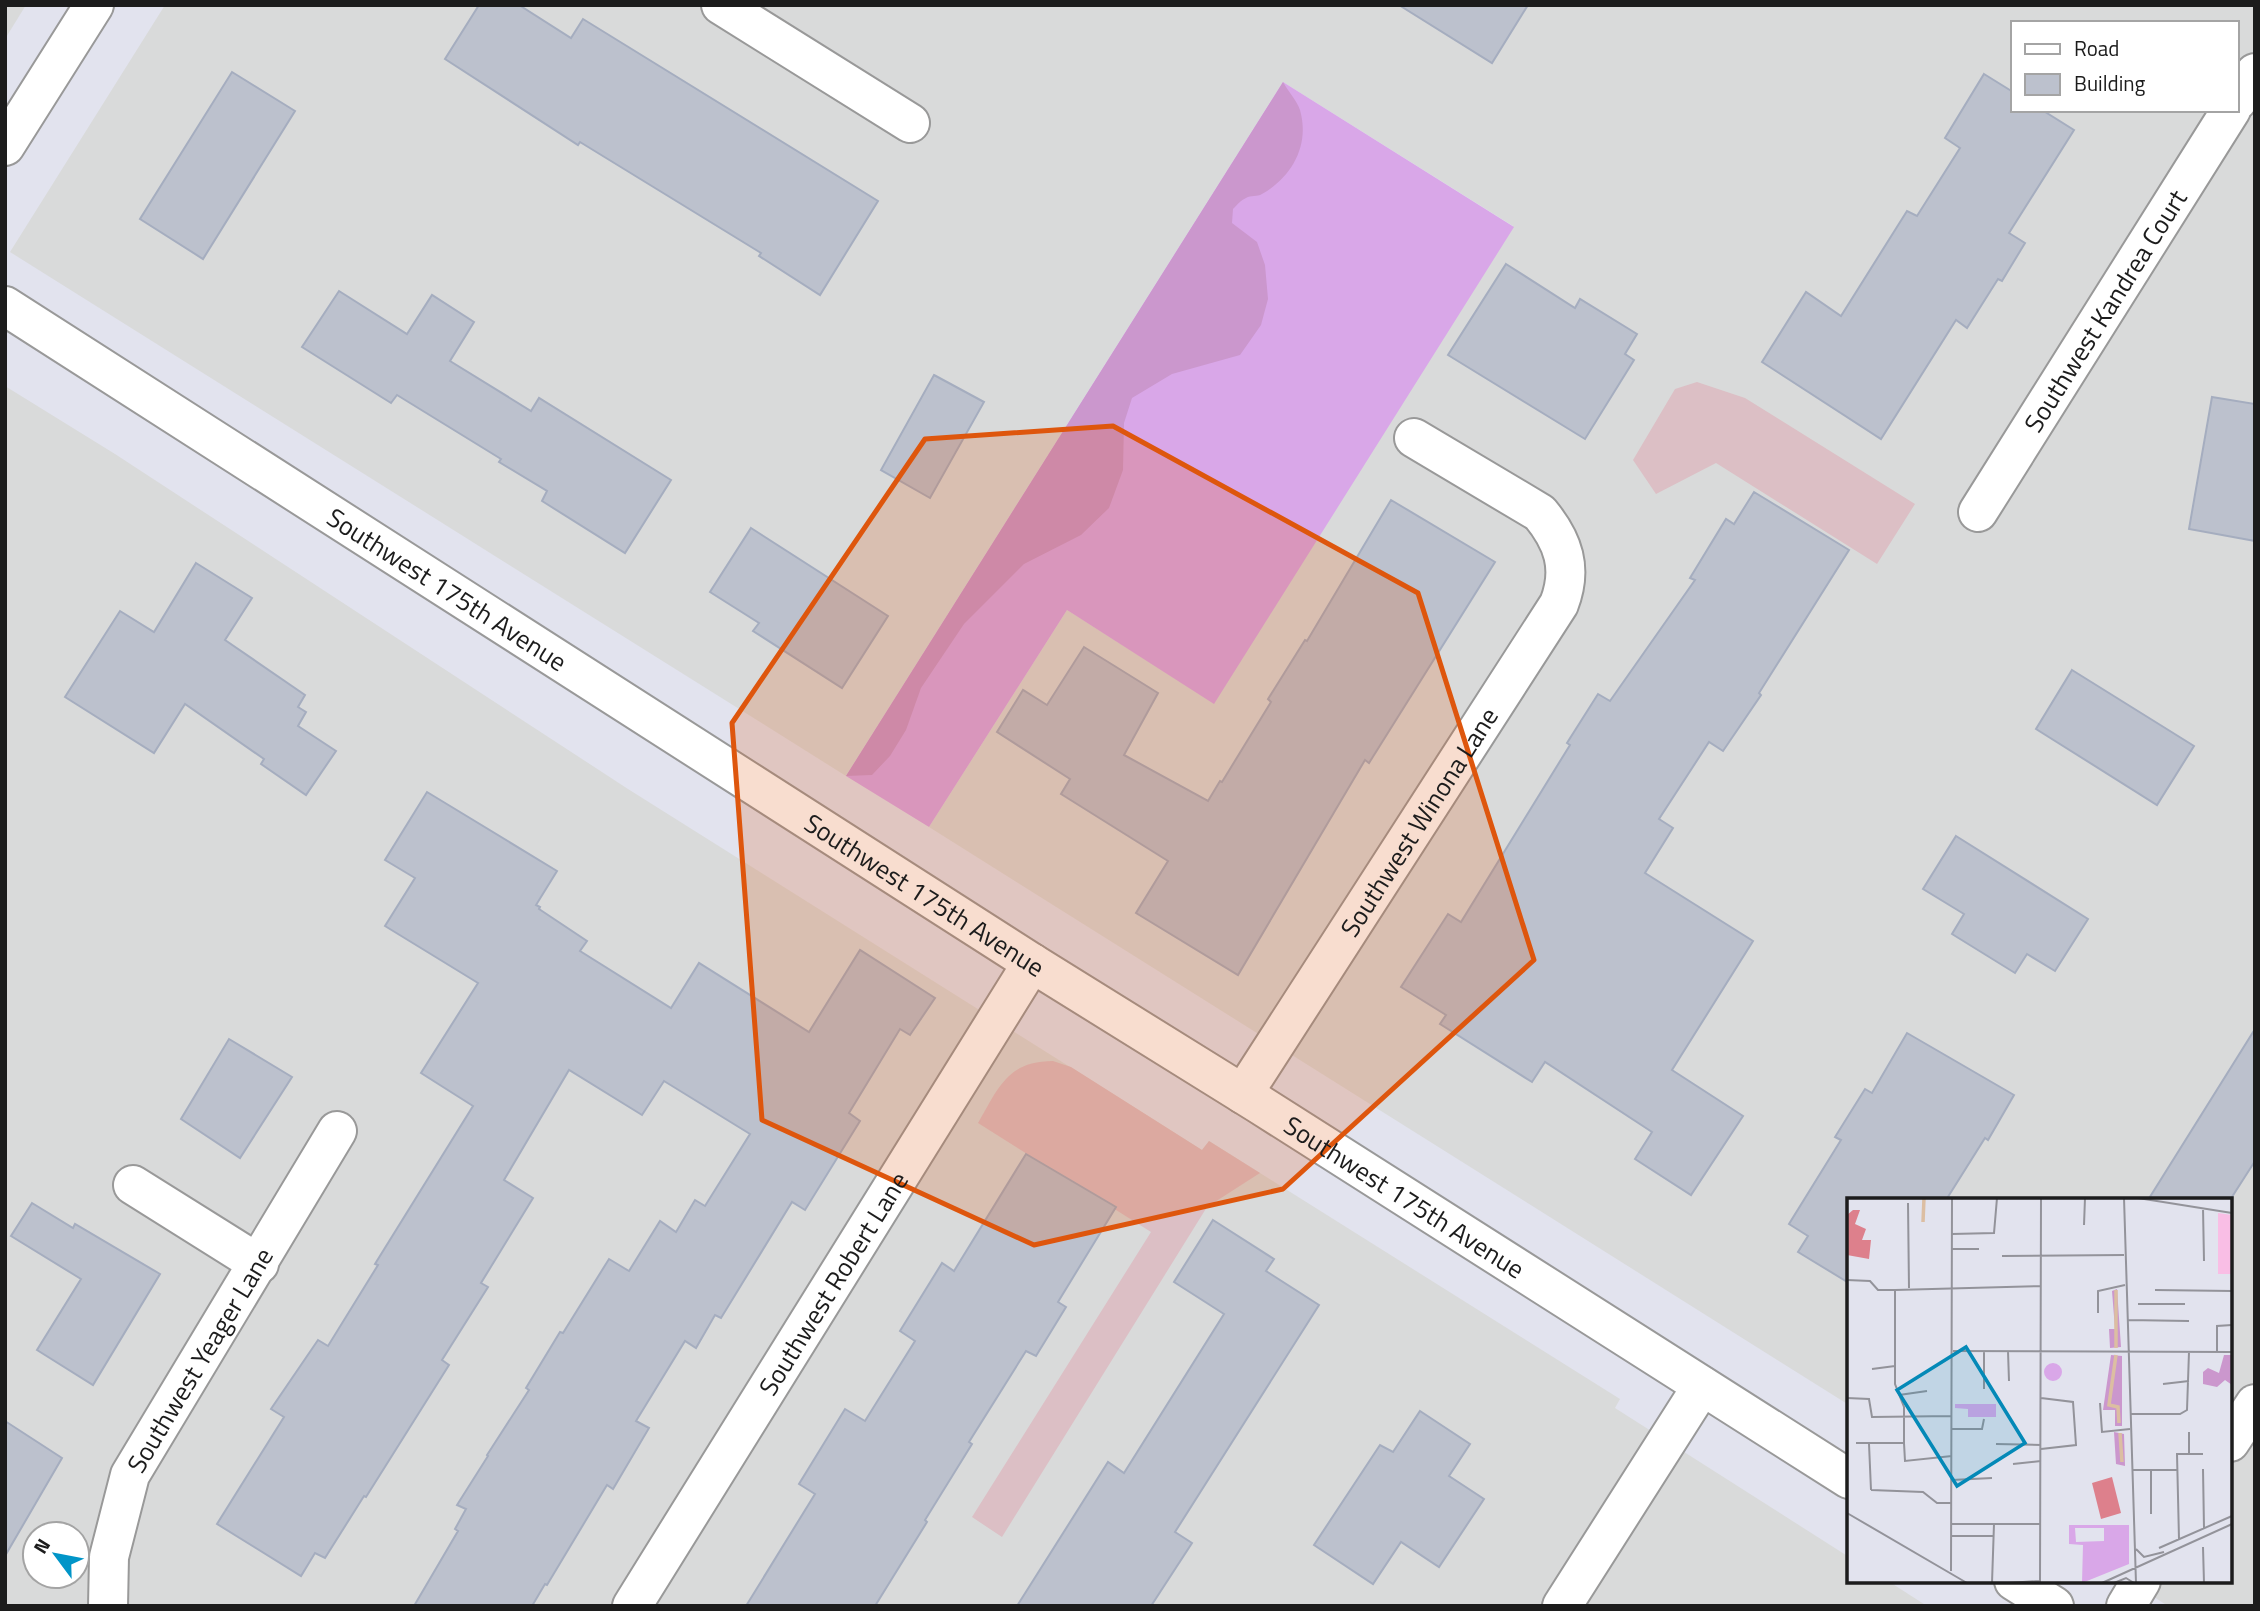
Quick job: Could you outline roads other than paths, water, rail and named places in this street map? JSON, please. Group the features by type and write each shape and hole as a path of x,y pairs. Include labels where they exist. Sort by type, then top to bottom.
{"street":[{"path":"5,146 94,5"},
{"path":"720,5 910,123"},
{"path":"2239,98 2255,73"},
{"name":"Southwest Kandrea Court","path":"1978,512 2230,112"},
{"name":"Southwest 175th Avenue","path":"5,306 1032,963 1847,1478"},
{"name":"Southwest Winona Lane","path":"1243,1094 1559,604 1565,589 1564,555 1552,528 1540,513 1413,438"},
{"name":"Southwest Robert Lane","path":"632,1606 1032,963"},
{"name":"Southwest Yeager Lane","path":"108,1606 109,1557 131,1475 337,1132"},
{"path":"133,1185 259,1264"},
{"path":"1562,1606 1702,1386"},
{"path":"2232,1439 2255,1404"},
{"path":"2017,1583 2054,1606"},
{"path":"2126,1606 2140,1583"}]}
